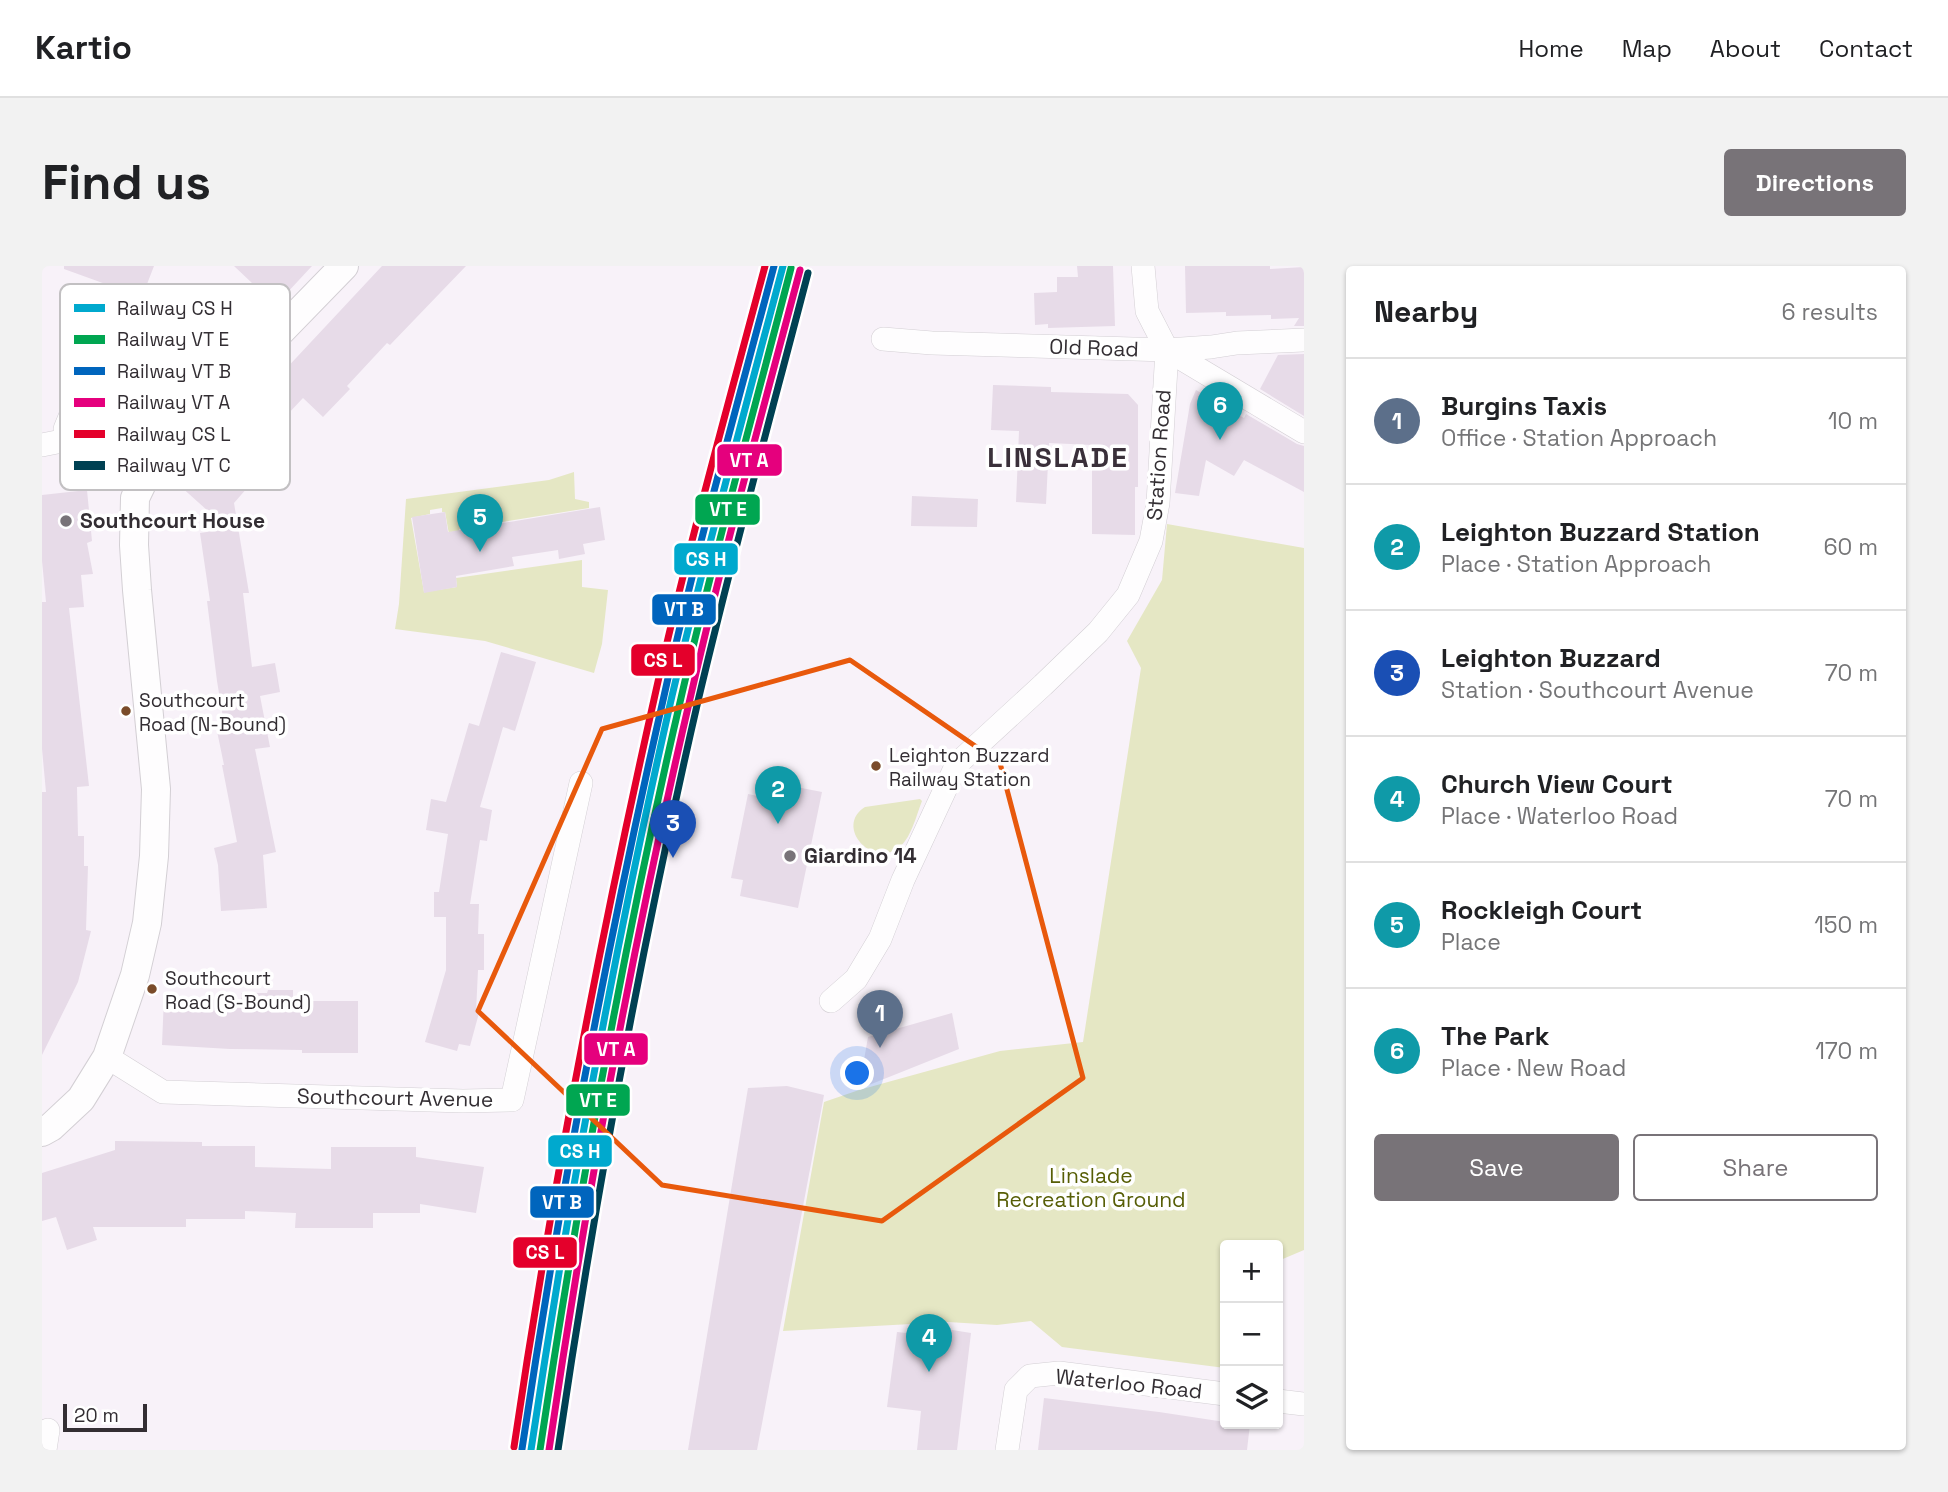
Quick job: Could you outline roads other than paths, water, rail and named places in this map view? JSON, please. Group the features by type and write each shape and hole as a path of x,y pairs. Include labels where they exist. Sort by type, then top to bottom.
{"street":[{"path":"290,321 344,266"},
{"path":"1143,266 1147,312 1167,350 1304,432"},
{"name":"Old Road","path":"883,339 946,344 1167,350 1304,340"},
{"name":"Station Road","path":"831,1001 856,979 880,939 903,880 957,764 1098,632 1128,595 1152,541 1158,503 1167,350"},
{"path":"42,445 60,441"},
{"path":"42,1132 81,1099 107,1057 135,975 147,923 154,856 156,789 137,590 134,525 135,498 139,490"},
{"name":"Southcourt Avenue","path":"107,1057 163,1092 463,1101 512,1100 581,783"},
{"name":"Waterloo Road","path":"1007,1450 1016,1390 1030,1376 1059,1373 1220,1393"},
{"path":"1283,1402 1304,1404"}],"place":[{"name":"The Park","path":"1220,440"},
{"name":"Southcourt House","path":"66,521"},
{"name":"Rockleigh Court","path":"480,552"},
{"name":"Southcourt Road (N-Bound)","path":"126,711"},
{"name":"Leighton Buzzard Railway Station","path":"876,766"},
{"name":"Leighton Buzzard Station","path":"778,824"},
{"name":"Giardino 14","path":"790,856"},
{"name":"Leighton Buzzard","path":"673,858"},
{"name":"Southcourt Road (S-Bound)","path":"152,989"},
{"name":"Burgins Taxis","path":"880,1048"},
{"name":"Church View Court","path":"929,1372"}],"district":[{"name":"LINSLADE","path":"1058,457"}],"park label":[{"name":"Linslade Recreation Ground","path":"1091,1188"}]}
